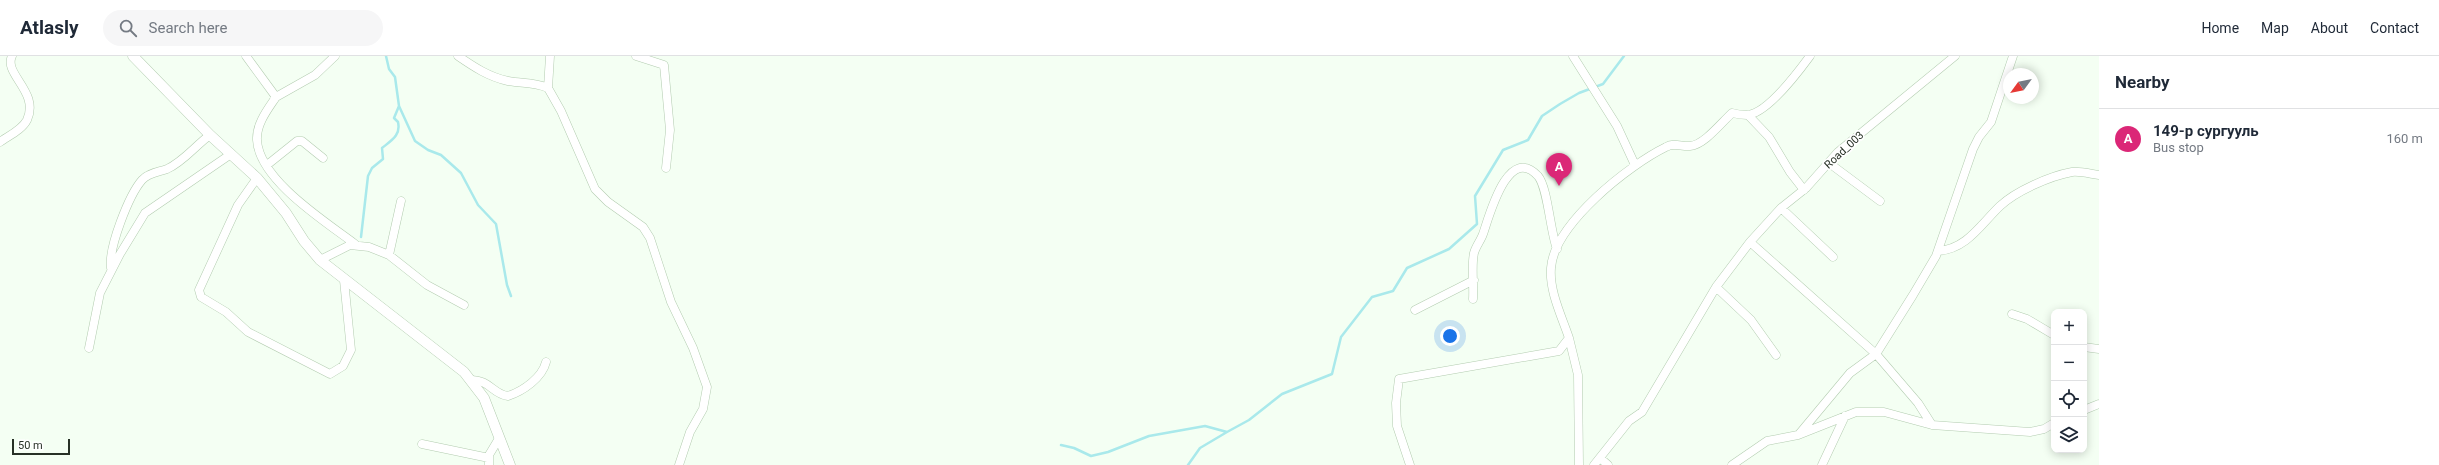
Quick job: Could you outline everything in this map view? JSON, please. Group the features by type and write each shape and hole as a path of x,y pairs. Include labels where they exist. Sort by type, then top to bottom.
{"street":[{"path":"0,142 20,128 27,120 29,110 29,99 24,87 14,75 12,56"},
{"path":"133,56 210,136 257,178 274,198 320,260 452,363 470,380 484,398 498,440 510,465"},
{"path":"246,56 276,96"},
{"path":"335,56 316,75 276,96 260,125 257,135 259,151 267,166 284,188 355,244"},
{"path":"458,56 482,73 509,82 531,82 548,88"},
{"path":"550,56 548,88 561,111 595,189 608,202 643,228 650,238 671,302 693,348 707,387 703,409 690,432 679,465"},
{"path":"636,56 664,65 670,130 666,168"},
{"path":"1572,56 1626,142 1635,165"},
{"path":"1580,465 1578,376 1569,338 1551,280 1550,267 1557,249 1569,228 1603,189 1635,165 1666,147 1673,144 1690,146 1703,142 1732,113 1748,115 1759,110 1789,84 1810,56"},
{"name":"Road_003","path":"1594,465 1630,421 1642,412 1716,288 1741,252 1781,208 1804,190 1829,163 1874,122 1955,56"},
{"path":"1798,435 1850,373 1876,354 1938,251 1973,149 1979,137 1991,122 2013,56"},
{"path":"1748,115 1769,136 1790,172 1804,190"},
{"path":"112,270 112,251 120,222 134,190 143,178 168,168 210,136"},
{"path":"267,166 297,141 302,141 323,158"},
{"path":"89,348 100,293 145,213 231,154"},
{"path":"1829,163 1880,201"},
{"path":"1473,299 1474,253 1493,204 1506,179 1512,171 1521,168 1529,170 1537,176 1543,185 1552,236 1557,249"},
{"path":"1938,251 1948,250 1969,239 2014,195 2054,177 2073,172 2099,175"},
{"path":"257,178 238,205 199,290 201,297 226,312 248,332 330,374 343,366 351,350 344,280"},
{"path":"274,198 284,188"},
{"path":"389,255 401,201"},
{"path":"1781,208 1833,257"},
{"path":"1750,242 1876,354 1918,403 1932,425"},
{"path":"320,260 350,244 380,250 389,255 427,285 464,305"},
{"path":"1415,310 1474,280"},
{"path":"1716,288 1751,320 1776,354"},
{"path":"2012,314 2041,326 2051,333"},
{"path":"1410,465 1397,426 1396,403 1399,379 1559,351 1569,338"},
{"path":"2087,347 2099,349"},
{"path":"470,380 483,380 501,394 508,396 529,385 540,375 546,362"},
{"path":"2087,409 2099,404"},
{"path":"1732,465 1767,441 1798,435 1856,412 1884,412 1932,425 2030,432 2044,429 2051,425"},
{"path":"1822,465 1845,416"},
{"path":"422,444 489,462 498,440"},
{"path":"1600,458 1608,465"}],"waterway":[{"path":"386,56 389,69 395,77 399,106 415,141 428,150 441,155 461,173 478,205 496,224 507,285 511,296"},
{"path":"1061,445 1074,448 1091,456 1108,452 1149,436 1205,426 1227,432 1249,420 1282,394 1332,374 1341,337 1372,297 1393,291 1407,268 1449,249 1477,224 1475,196 1503,150 1528,140 1542,116 1560,104 1579,93 1603,84 1624,56"},
{"path":"361,237 368,176 372,168 383,159 382,148 397,134 399,127 398,122 394,118 399,106"},
{"path":"1188,465 1200,448 1227,432"}],"place":[{"name":"149-р сургууль","path":"1559,186"}]}
